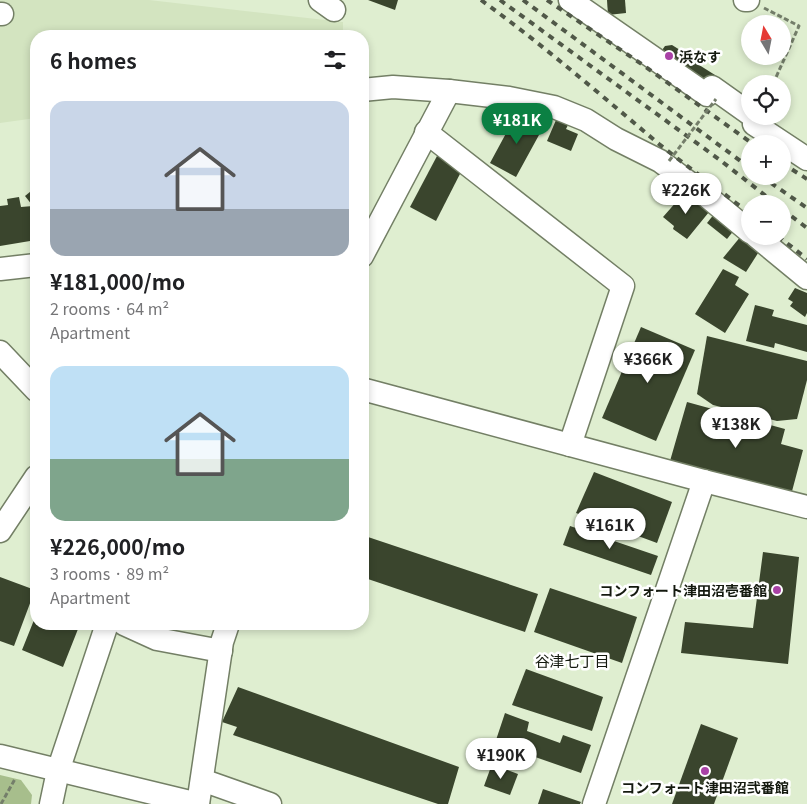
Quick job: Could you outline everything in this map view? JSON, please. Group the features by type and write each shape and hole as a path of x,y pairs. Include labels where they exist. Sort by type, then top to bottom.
{"street":[{"path":"573,1 707,95 712,87 741,109"},
{"path":"369,89 394,87 449,91 509,98 554,107 586,120 616,139 660,161 703,192 741,224"},
{"path":"369,242 449,91"},
{"path":"761,125 807,159"},
{"path":"426,132 623,286 570,445"},
{"path":"767,245 807,278"},
{"path":"0,269 30,266"},
{"path":"0,352 30,384"},
{"path":"369,391 807,507"},
{"path":"594,804 704,481"},
{"path":"0,529 30,486"},
{"path":"51,804 58,771 105,630"},
{"path":"137,630 157,639 221,651"},
{"path":"0,756 58,771 133,797 198,804 221,651 226,630"},
{"path":"202,780 270,804"}],"path":[{"path":"747,0 798,26 777,75"},
{"path":"669,162 716,99"},
{"path":"1,804 16,777"}],"shaded area":[{"path":"0,0 149,0 343,22 343,30 30,30 30,119 0,123"},
{"path":"0,775 21,780 32,795 31,804 0,804"}],"building":[{"path":"368,0 398,0 395,10"},
{"path":"607,0 625,0 626,13 608,15"},
{"path":"672,45 680,50 678,53 681,54 683,51 698,60 696,63 715,75 707,88 671,64 677,55 670,65 657,57 665,46"},
{"path":"516,115 532,122 534,117 545,124 516,177 490,163"},
{"path":"556,120 568,125 566,129 578,134 571,151 547,141"},
{"path":"437,156 464,166 436,221 410,207"},
{"path":"30,192 30,202 25,196"},
{"path":"685,192 709,212 687,239 673,229 674,226 663,217"},
{"path":"19,197 21,207 30,206 30,241 0,246 0,206 8,205 7,199"},
{"path":"715,213 735,229 727,239 707,223"},
{"path":"741,236 741,245 753,245 760,250 746,272 723,258"},
{"path":"723,269 739,277 735,285 749,294 725,333 695,314"},
{"path":"795,288 807,293 807,313 805,317 790,306 793,302 788,299"},
{"path":"755,305 774,310 772,316 807,325 807,352 775,343 774,348 746,341"},
{"path":"641,327 695,350 656,441 602,418"},
{"path":"707,336 807,361 807,380 797,419 777,421 713,405 697,394"},
{"path":"687,402 785,429 781,444 803,450 791,495 670,461"},
{"path":"594,472 672,502 657,543 576,513"},
{"path":"570,526 658,556 651,575 563,545"},
{"path":"369,537 538,594 525,632 369,579"},
{"name":"コンフォート津田沼壱番館","path":"763,552 799,557 788,664 681,653 685,622 753,628"},
{"path":"0,577 30,588 30,603 14,646 0,641"},
{"path":"550,588 637,617 622,663 534,632"},
{"path":"30,630 78,630 63,667 22,650"},
{"path":"526,669 603,697 592,731 512,705"},
{"path":"238,687 459,767 448,804 438,804 233,735 237,727 222,722"},
{"path":"505,713 529,722 527,731 560,743 563,735 591,745 581,773 495,743"},
{"name":"コンフォート津田沼弐番館","path":"701,724 738,738 714,804 672,804"},
{"path":"492,764 518,774 510,795 484,786"},
{"path":"543,789 581,802 580,804 538,804"}],"railway":[{"path":"481,0 549,52 659,144 741,207"},
{"path":"500,0 720,160 765,195"},
{"path":"523,0 741,161"},
{"path":"547,0 643,65 741,135"},
{"path":"791,169 807,179"},
{"path":"774,185 807,208"},
{"path":"791,216 807,228"},
{"path":"789,245 807,259"}],"place":[{"name":"浜なす","path":"669,56"},
{"name":"コンフォート津田沼壱番館","path":"777,590"},
{"name":"コンフォート津田沼弐番館","path":"705,771"}],"district":[{"name":"谷津七丁目","path":"572,660"}]}
